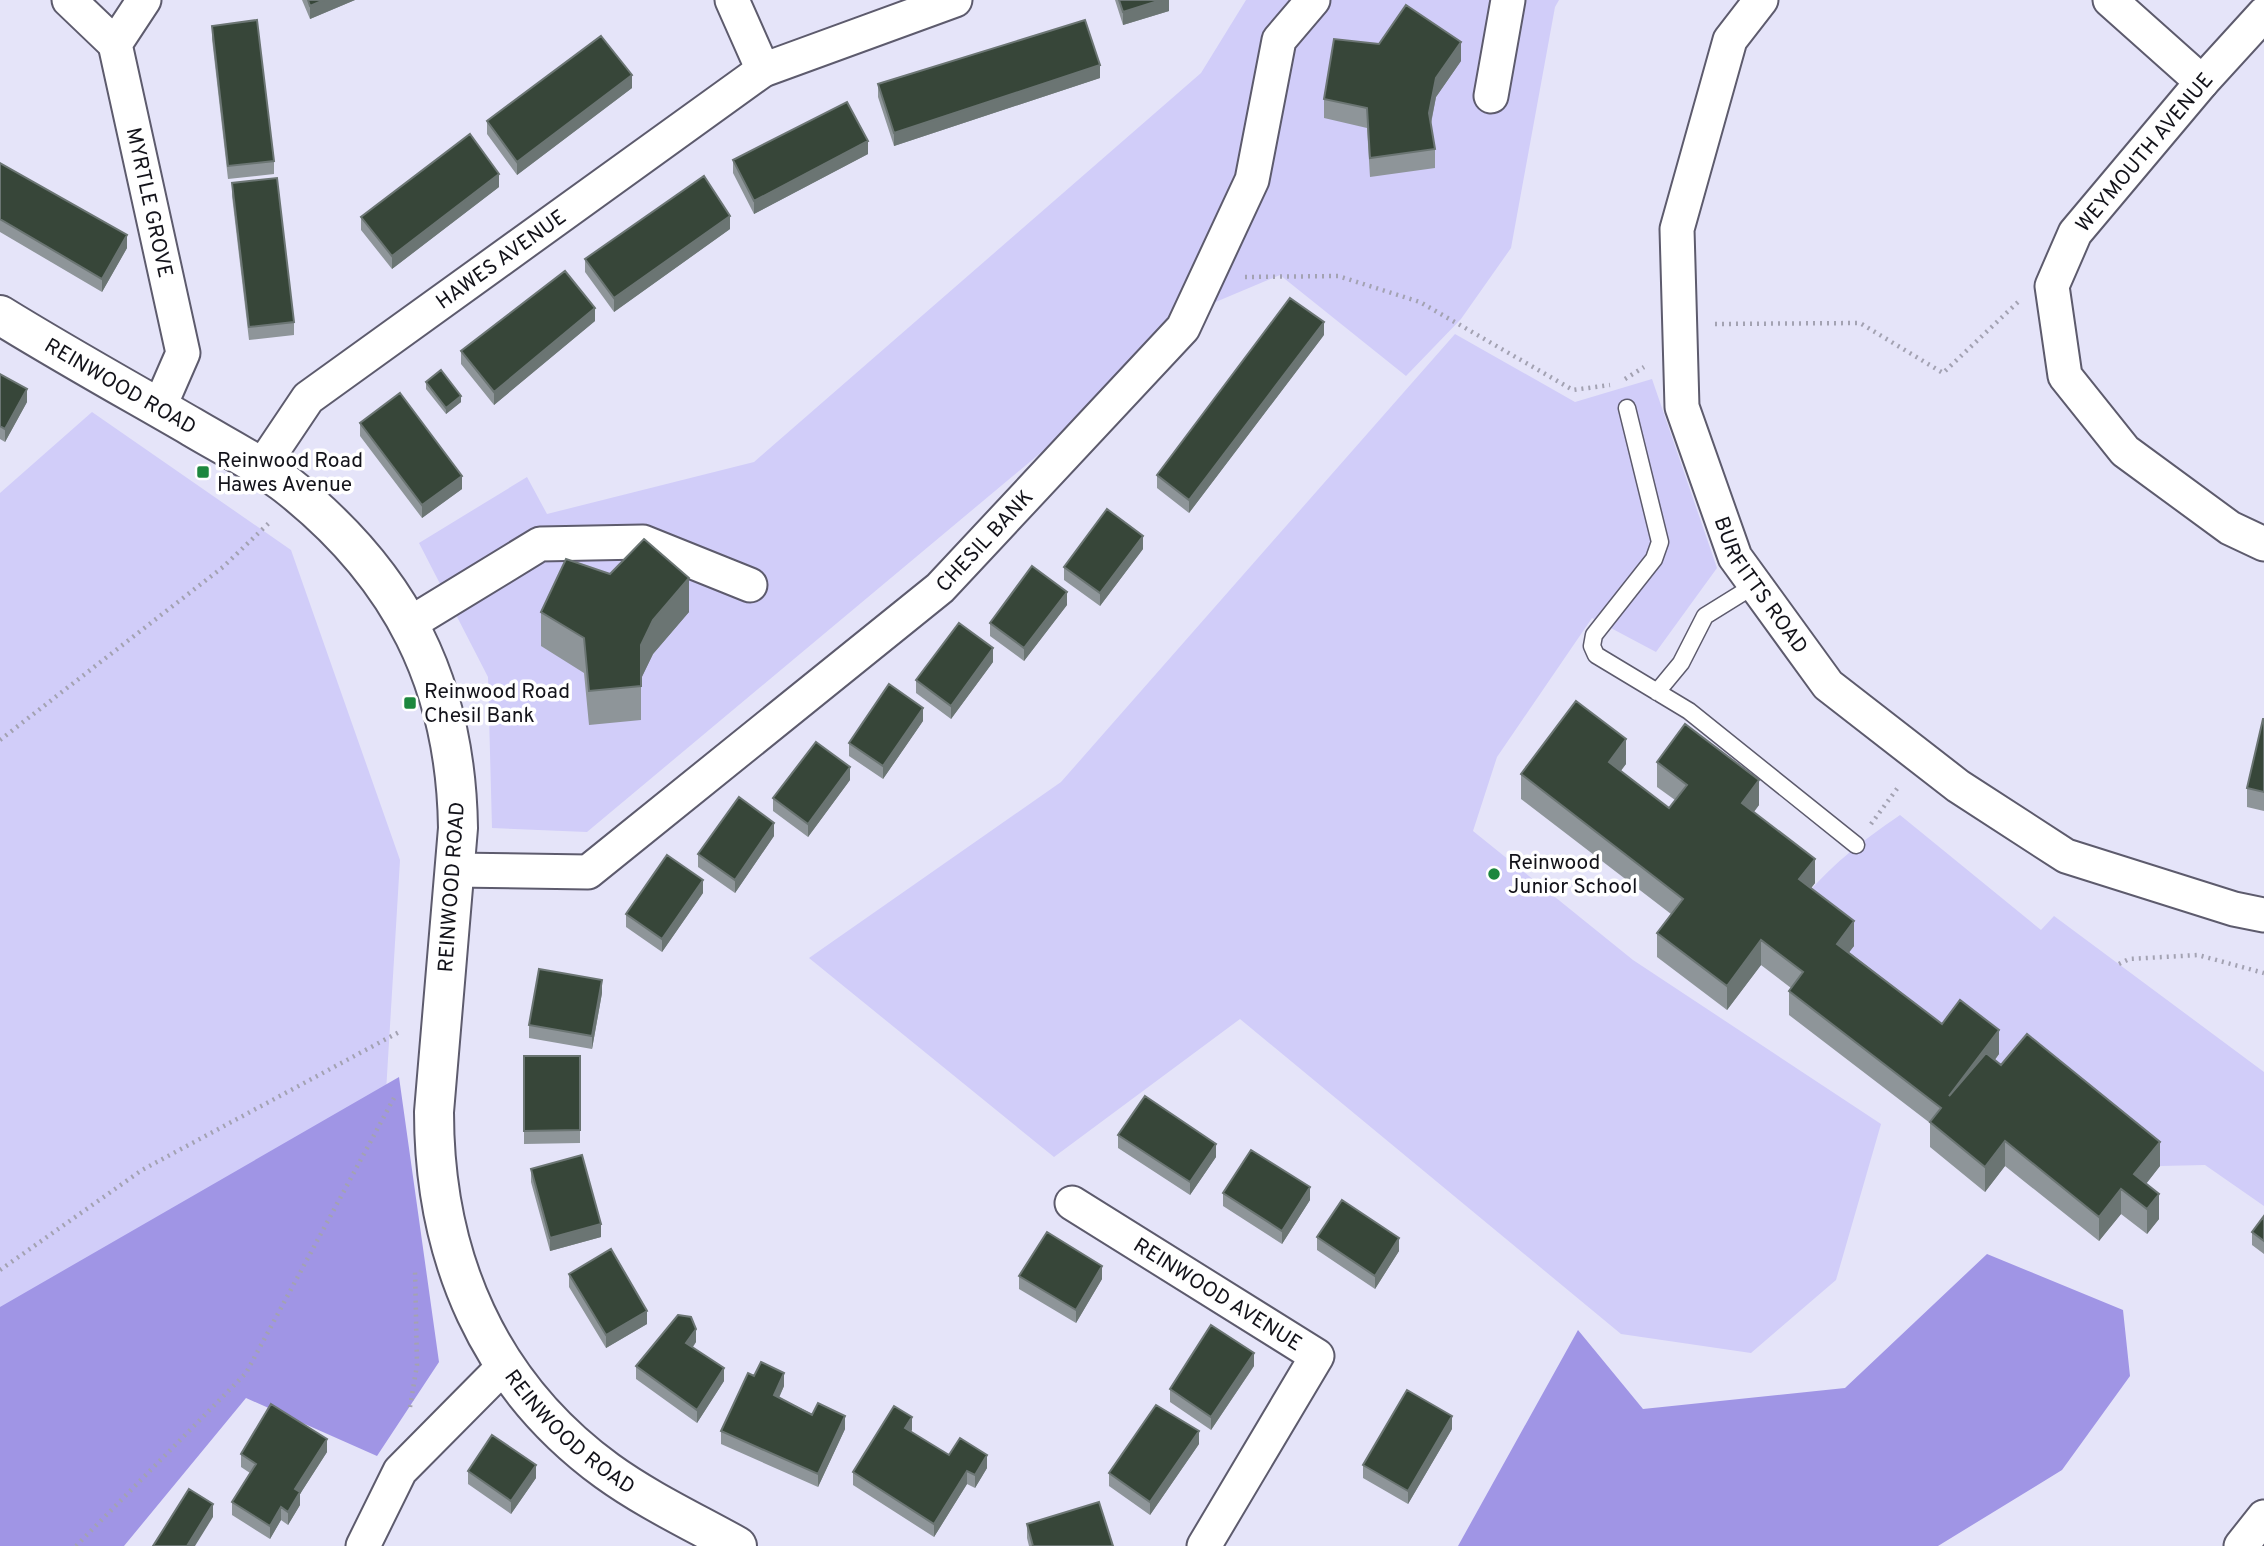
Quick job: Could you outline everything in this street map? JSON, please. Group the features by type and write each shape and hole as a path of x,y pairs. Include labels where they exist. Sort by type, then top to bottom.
{"street":[{"path":"69,0 115,44 144,0"},
{"path":"732,0 762,69"},
{"name":"HAWES AVENUE","path":"261,468 308,398 762,69 955,0"},
{"name":"CHESIL BANK","path":"454,870 587,872 940,588 1183,328 1252,180 1279,40 1313,0"},
{"name":"BURFITTS ROAD","path":"1761,0 1730,40 1677,229 1682,407 1735,557 1828,685 1958,786 2066,856 2234,909 2264,915"},
{"path":"2110,0 2202,82"},
{"path":"1491,96 1505,2"},
{"name":"WEYMOUTH AVENUE","path":"2264,14 2202,82 2075,233 2052,286 2065,376 2125,451 2230,528 2264,544"},
{"name":"MYRTLE GROVE","path":"115,44 183,353 159,408"},
{"name":"REINWOOD ROAD","path":"0,315 261,468 299,495 360,554 409,624 428,662 453,744 458,817 434,1112 434,1156 439,1200 463,1285 503,1367 547,1418 609,1473 737,1546"},
{"path":"409,624 540,544 643,542 750,585"},
{"name":"REINWOOD AVENUE","path":"1072,1203 1317,1356 1204,1546"},
{"path":"363,1546 400,1471 503,1367"},
{"path":"2241,1546 2264,1517"}],"lane":[{"path":"1628,408 1660,542 1654,559 1594,635 1592,646 1596,655 1689,711 1856,845"},
{"path":"1657,692 1681,663 1705,616 1755,585"}],"path":[{"path":"1207,277 1338,276 1420,302 1573,390 1617,384 1641,370 1680,328 1860,323 1943,373 2063,259"},
{"path":"0,740 223,567 299,495"},
{"path":"1856,845 1919,756"},
{"path":"2119,964 2129,959 2199,955 2264,973"},
{"path":"0,1270 142,1170 443,1008"},
{"path":"76,1546 246,1373 397,1093"}],"shaded area":[{"path":"1246,0 1559,0 1555,7 1511,248 1461,319 1406,376 1280,275 1161,325 1050,445 587,832 492,828 488,677 419,543 527,477 547,514 754,462 1201,73"},
{"path":"1455,334 1575,402 1652,379 1717,568 1656,652 1592,618 1497,757 1473,831 1633,960 1881,1124 1836,1280 1751,1353 1621,1334 1240,1019 1054,1157 809,958 1061,782"},
{"path":"92,412 291,550 400,860 386,1092 0,1498 0,493"},
{"path":"1900,815 2041,930 2054,916 2264,1072 2264,1206 2205,1165 2160,1166 2027,1059 1986,1077 1999,1054 1942,1048 1799,904 1846,855"},
{"path":"399,1077 439,1362 377,1456 246,1398 124,1546 0,1546 0,1307"},
{"path":"1987,1254 2123,1310 2130,1376 2062,1470 1938,1546 1458,1546 1578,1330 1643,1409 1845,1388"}],"building":[{"path":"308,0 324,0 310,6"},
{"path":"1119,0 1161,0 1123,12"},
{"path":"1406,5 1461,42 1436,78 1429,113 1435,149 1370,158 1367,108 1324,99 1334,39 1379,44"},
{"path":"257,20 274,161 228,166 212,26"},
{"path":"1085,20 1100,65 894,133 878,84"},
{"path":"601,36 632,75 517,162 487,121"},
{"path":"847,102 868,141 754,201 733,160"},
{"path":"470,134 499,174 392,256 361,217"},
{"path":"0,163 127,235 102,279 0,219"},
{"path":"704,176 730,216 614,298 585,259"},
{"path":"277,178 294,322 249,327 232,183"},
{"path":"565,271 595,308 494,392 461,351"},
{"path":"1290,298 1324,322 1189,500 1157,475"},
{"path":"441,370 461,396 446,408 426,382"},
{"path":"0,374 27,389 5,429 0,426"},
{"path":"400,393 462,476 422,505 360,423"},
{"path":"1107,509 1143,536 1100,593 1064,567"},
{"path":"644,539 689,578 653,620 641,645 641,686 589,691 584,638 541,612 566,559 610,574"},
{"path":"1032,566 1067,592 1024,648 990,623"},
{"path":"959,623 993,648 951,706 916,680"},
{"path":"889,684 923,708 883,766 849,743"},
{"path":"1576,701 1626,739 1609,762 1669,808 1687,785 1657,762 1685,724 1759,780 1742,803 1815,859 1799,879 1854,921 1837,944 1942,1024 1960,1000 1999,1030 1949,1096 1986,1053 2001,1065 2027,1034 2160,1142 2134,1174 2159,1194 2147,1209 2121,1189 2099,1217 2005,1141 1985,1167 1930,1122 1941,1108 1789,991 1803,972 1761,940 1727,986 1657,933 1683,899 1521,774"},
{"path":"2264,719 2264,792 2247,788"},
{"path":"816,742 850,767 808,824 773,798"},
{"path":"739,797 774,823 735,880 698,854"},
{"path":"667,855 703,880 662,939 626,914"},
{"path":"539,969 602,980 592,1036 529,1025"},
{"path":"524,1056 580,1056 580,1130 524,1131"},
{"path":"1145,1096 1216,1144 1190,1182 1118,1135"},
{"path":"1251,1150 1310,1187 1282,1231 1223,1193"},
{"path":"582,1155 601,1224 550,1238 531,1169"},
{"path":"1342,1200 1399,1238 1375,1276 1317,1237"},
{"path":"2264,1216 2264,1241 2252,1232"},
{"path":"1047,1232 1102,1266 1076,1310 1019,1276"},
{"path":"611,1249 647,1311 606,1335 569,1274"},
{"path":"678,1315 691,1317 696,1329 686,1343 724,1368 697,1410 636,1366"},
{"path":"1211,1325 1254,1353 1211,1417 1170,1389"},
{"path":"761,1362 784,1373 774,1395 812,1415 818,1403 845,1416 818,1474 721,1431 748,1373 754,1376"},
{"path":"1407,1390 1452,1416 1408,1491 1363,1465"},
{"path":"271,1404 327,1439 295,1489 300,1492 288,1512 281,1507 270,1526 232,1502 256,1464 241,1454"},
{"path":"1156,1405 1199,1431 1150,1502 1109,1473"},
{"path":"894,1406 912,1417 905,1428 949,1455 960,1438 987,1455 975,1475 967,1471 934,1524 853,1472"},
{"path":"492,1435 536,1465 511,1501 468,1471"},
{"path":"189,1489 213,1504 187,1546 153,1546"},
{"path":"1099,1502 1113,1546 1033,1546 1027,1524"}],"place":[{"name":"Reinwood Road Hawes Avenue","path":"203,472"},
{"name":"Reinwood Road Chesil Bank","path":"410,703"},
{"name":"Reinwood Junior School","path":"1494,874"}]}
